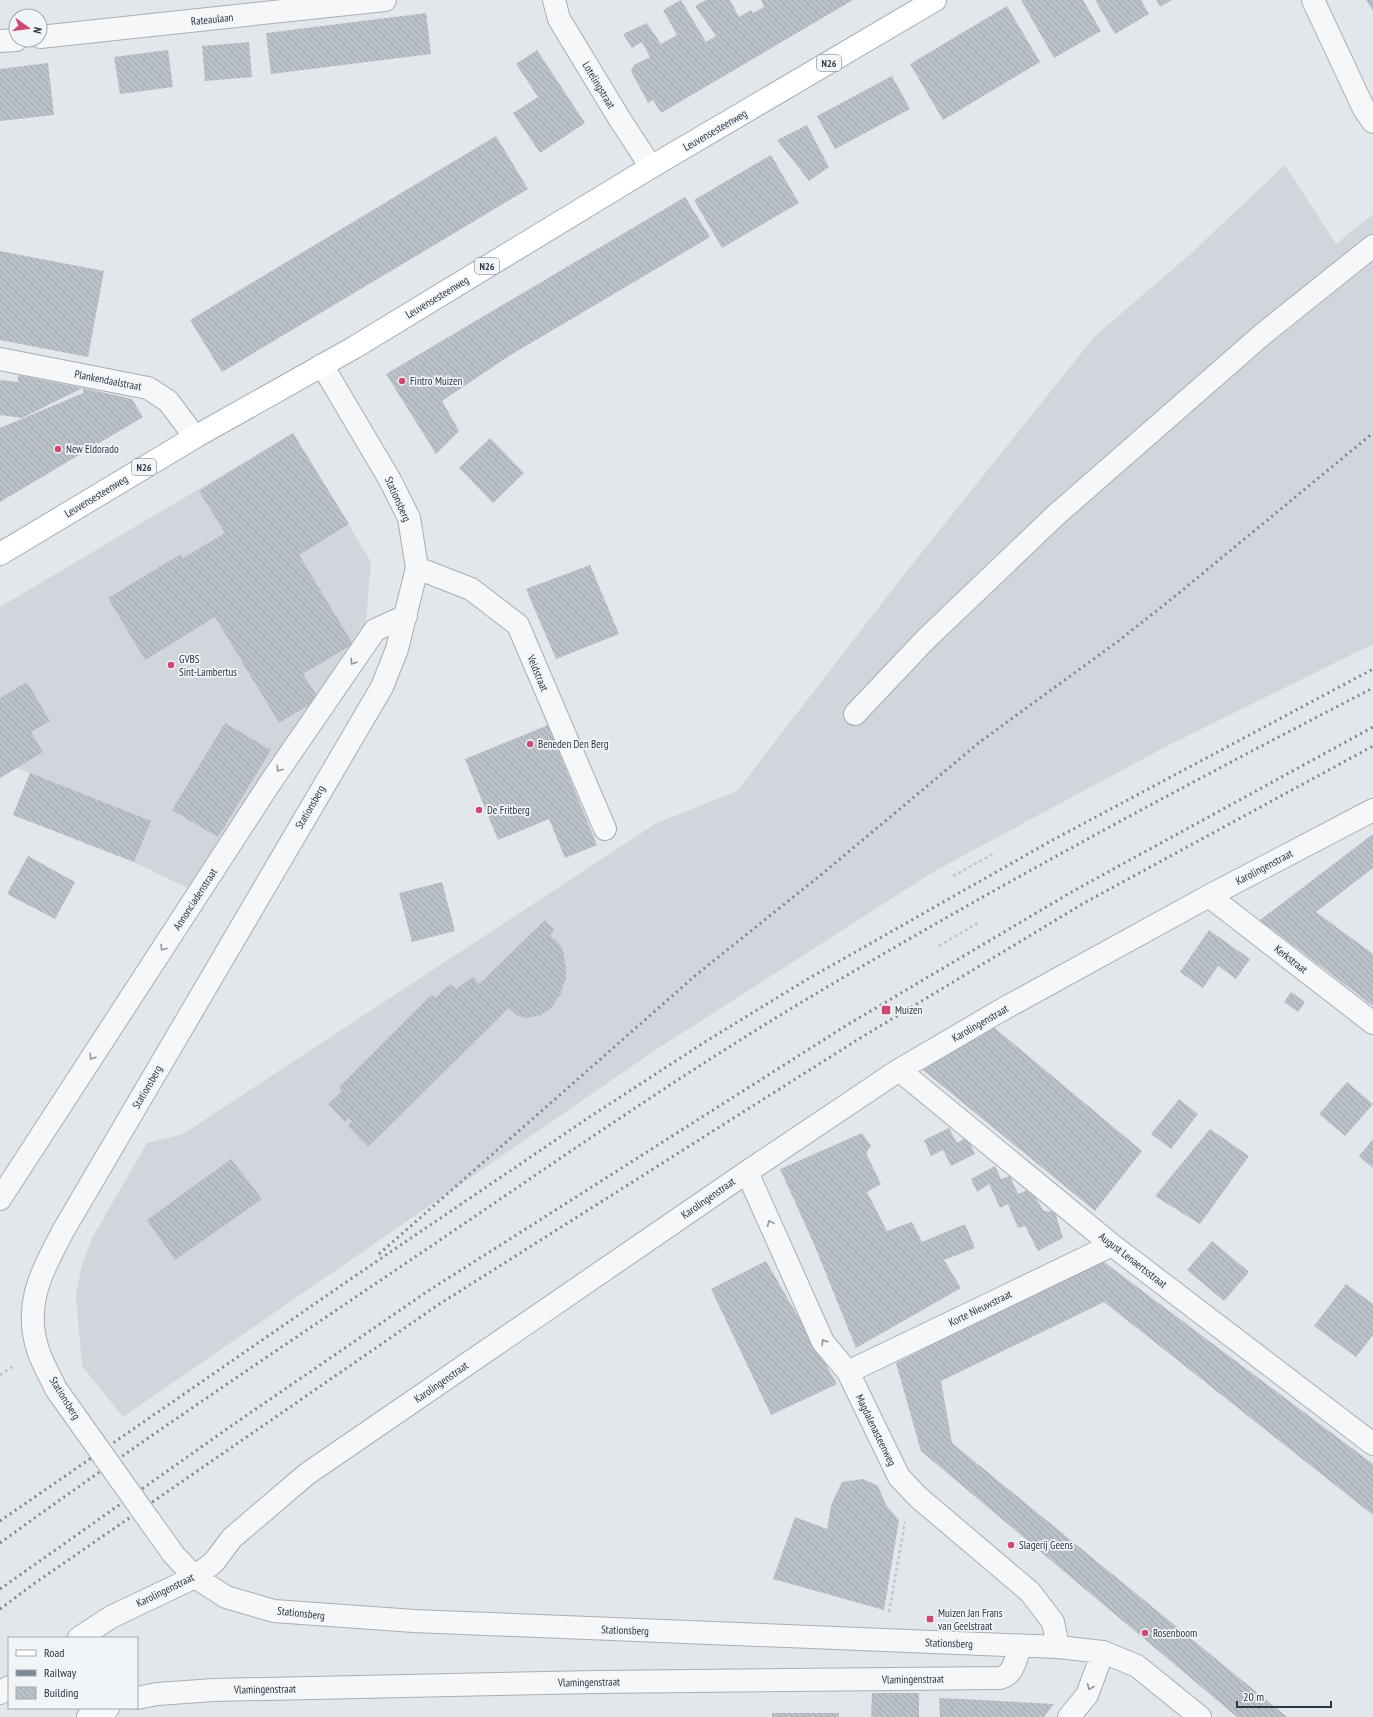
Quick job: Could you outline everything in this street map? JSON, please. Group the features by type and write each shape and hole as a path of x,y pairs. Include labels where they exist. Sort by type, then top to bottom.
{"main road":[{"name":"Leuvensesteenweg","path":"0,554 195,437 322,365 652,167 935,0"}],"street":[{"name":"Rateaulaan","path":"48,36 385,0"},
{"name":"Lotelingstraat","path":"554,0 560,19 619,118 652,167"},
{"path":"1313,0 1364,109 1373,122"},
{"path":"855,714 926,639 1057,514 1263,334 1373,246"},
{"name":"Plankendaalstraat","path":"0,359 148,388 168,401 195,437"},
{"name":"Stationsberg","path":"322,365 390,480 409,518 417,568 406,616 397,649 382,687 63,1231 42,1272 36,1288 33,1328 38,1351 56,1389 174,1555 195,1577 226,1597 249,1605 274,1611 327,1616 884,1641 1058,1647 1103,1652"},
{"name":"Veldstraat","path":"417,568 471,589 518,625 605,829"},
{"name":"Annonciadenstraat","path":"0,1199 270,783 375,630 406,616"},
{"name":"Karolingenstraat","path":"80,1637 110,1617 195,1577 214,1562 232,1538 307,1474 747,1172 899,1070 1005,1008 1209,896 1373,810"},
{"name":"Kerkstraat","path":"1209,896 1373,1023"},
{"name":"August Lenaertsstraat","path":"899,1070 1112,1245 1373,1444"},
{"name":"Magdalenasteenweg","path":"747,1172 823,1342 848,1372 899,1477 918,1497 1030,1592 1053,1622 1058,1647"},
{"name":"Korte Nieuwstraat","path":"848,1372 1112,1245"},
{"name":"Vlamingenstraat","path":"138,1698 157,1694 230,1690 596,1682 1000,1678 1006,1677 1012,1670 1020,1646"},
{"path":"1069,1717 1087,1695 1103,1652 1137,1666 1200,1717"},
{"path":"88,1717 106,1709"}],"path":[{"path":"953,876 993,854"},
{"path":"940,946 979,922"},
{"path":"0,1375 12,1367"},
{"path":"884,1641 906,1519 918,1497"}],"shaded area":[{"path":"1285,165 1336,244 1373,214 1373,644 1167,746 933,872 654,1051 123,1417 82,1366 76,1296 81,1267 92,1238 147,1143 183,1134 655,824 737,791 899,581 1095,336 1188,256"},
{"name":"GVBS Sint-Lambertus","path":"293,433 371,562 365,632 193,891 134,862 13,815 30,773 17,768 0,778 0,607"}],"building":[{"path":"681,0 706,42 716,36 695,6 706,0 730,0 739,17 751,10 753,13 764,7 761,0 853,0 661,113 653,100 648,103 631,71 634,65 650,57 642,42 632,48 623,34 647,23 661,44 677,35 663,10"},
{"path":"1021,0 1083,0 1101,31 1054,58"},
{"path":"1095,0 1141,0 1149,14 1115,34"},
{"path":"1156,0 1172,0 1160,7"},
{"path":"1366,0 1373,0 1373,11"},
{"path":"1007,6 1040,62 943,120 910,64"},
{"path":"426,13 431,54 271,74 266,33"},
{"path":"249,42 252,77 205,81 202,46"},
{"path":"168,50 173,87 120,94 114,57"},
{"path":"537,50 585,123 540,153 513,113 538,97 516,64"},
{"path":"48,63 54,115 0,121 0,69"},
{"path":"892,76 910,109 835,149 817,116"},
{"path":"807,125 829,167 809,181 777,140"},
{"path":"496,136 528,189 222,372 190,320"},
{"path":"771,155 799,203 722,248 694,200"},
{"path":"685,197 710,237 509,356 442,401 459,431 436,454 386,374"},
{"path":"0,251 104,271 88,357 0,340"},
{"path":"18,375 83,388 22,418 0,415 0,380 18,382"},
{"path":"83,388 132,399 143,417 0,502 0,428 83,393"},
{"path":"293,433 349,524 299,555 353,644 303,674 319,699 279,723 215,617 145,660 108,598 181,554 183,558 225,533 199,491"},
{"path":"490,438 524,473 493,503 459,468"},
{"path":"590,565 619,634 556,659 526,589"},
{"path":"27,682 50,721 31,732 43,752 0,778 0,698"},
{"path":"225,723 271,750 218,837 172,810"},
{"path":"548,725 597,845 565,858 549,819 498,840 465,759"},
{"path":"30,773 151,821 134,862 13,815"},
{"path":"1373,834 1373,868 1316,912 1373,954 1373,1006 1260,920"},
{"path":"28,856 75,882 55,919 7,894"},
{"path":"442,882 455,931 412,942 399,893"},
{"path":"545,920 554,929 550,936 558,942 563,950 566,968 566,978 560,995 552,1007 541,1015 527,1018 518,1016 509,1008 368,1147 348,1126 352,1121 349,1118 345,1122 328,1104 342,1091 339,1087 431,995 435,998 450,984 456,989 473,977 479,984"},
{"path":"1209,930 1250,959 1236,979 1218,966 1203,988 1180,972"},
{"path":"1291,992 1305,1002 1298,1012 1284,1002"},
{"path":"990,1024 1142,1151 1095,1211 918,1066"},
{"path":"1347,1082 1373,1104 1345,1136 1319,1114"},
{"path":"1179,1099 1198,1114 1171,1149 1151,1134"},
{"path":"949,1128 957,1143 967,1137 975,1154 951,1166 943,1150 931,1156 924,1140"},
{"path":"1210,1129 1249,1156 1200,1224 1155,1196"},
{"path":"862,1133 871,1146 866,1153 881,1184 867,1192 887,1231 912,1222 922,1242 965,1224 975,1248 944,1260 961,1288 856,1348 814,1244 780,1169"},
{"path":"1373,1139 1373,1168 1359,1156"},
{"path":"231,1159 262,1199 175,1260 147,1220"},
{"path":"995,1166 1001,1179 1010,1176 1018,1194 1030,1189 1044,1211 1055,1212 1063,1238 1038,1251 1025,1226 1018,1228 1008,1204 1000,1208 989,1184 977,1192 971,1179"},
{"path":"1212,1241 1249,1272 1224,1301 1187,1270"},
{"path":"1100,1259 1373,1464 1373,1515 1104,1302 941,1381 952,1443 1287,1717 1237,1717 921,1451 896,1363"},
{"path":"766,1261 837,1384 771,1415 711,1289"},
{"path":"1346,1284 1373,1304 1373,1335 1356,1357 1314,1326"},
{"path":"863,1479 878,1486 886,1505 899,1520 884,1610 773,1579 795,1517 827,1529 831,1505 842,1482"},
{"path":"872,1693 919,1693 919,1717 871,1717"},
{"path":"939,1698 1054,1704 1044,1717 940,1717"},
{"path":"772,1713 839,1713 839,1717 772,1717"}],"railway":[{"path":"379,1254 696,975 822,874 981,741 1117,642 1373,433"},
{"path":"0,1521 355,1276 591,1116 708,1040 806,980 1049,842 1373,669"},
{"path":"0,1543 154,1434 258,1363 614,1122 766,1024 954,913 1092,836 1373,688"},
{"path":"0,1589 234,1424 428,1291 847,1025 1075,890 1373,727"},
{"path":"0,1609 35,1583 438,1305 857,1040 1084,903 1373,746"}],"place":[{"name":"Fintro Muizen","path":"402,381"},
{"name":"New Eldorado","path":"58,449"},
{"name":"GVBS Sint-Lambertus","path":"171,665"},
{"name":"Beneden Den Berg","path":"530,744"},
{"name":"De Fritberg","path":"479,810"},
{"name":"Muizen","path":"886,1010"},
{"name":"Slagerij Geens","path":"1011,1545"},
{"name":"Muizen Jan Frans van Geelstraat","path":"930,1619"},
{"name":"Rosenboom","path":"1145,1633"}]}
